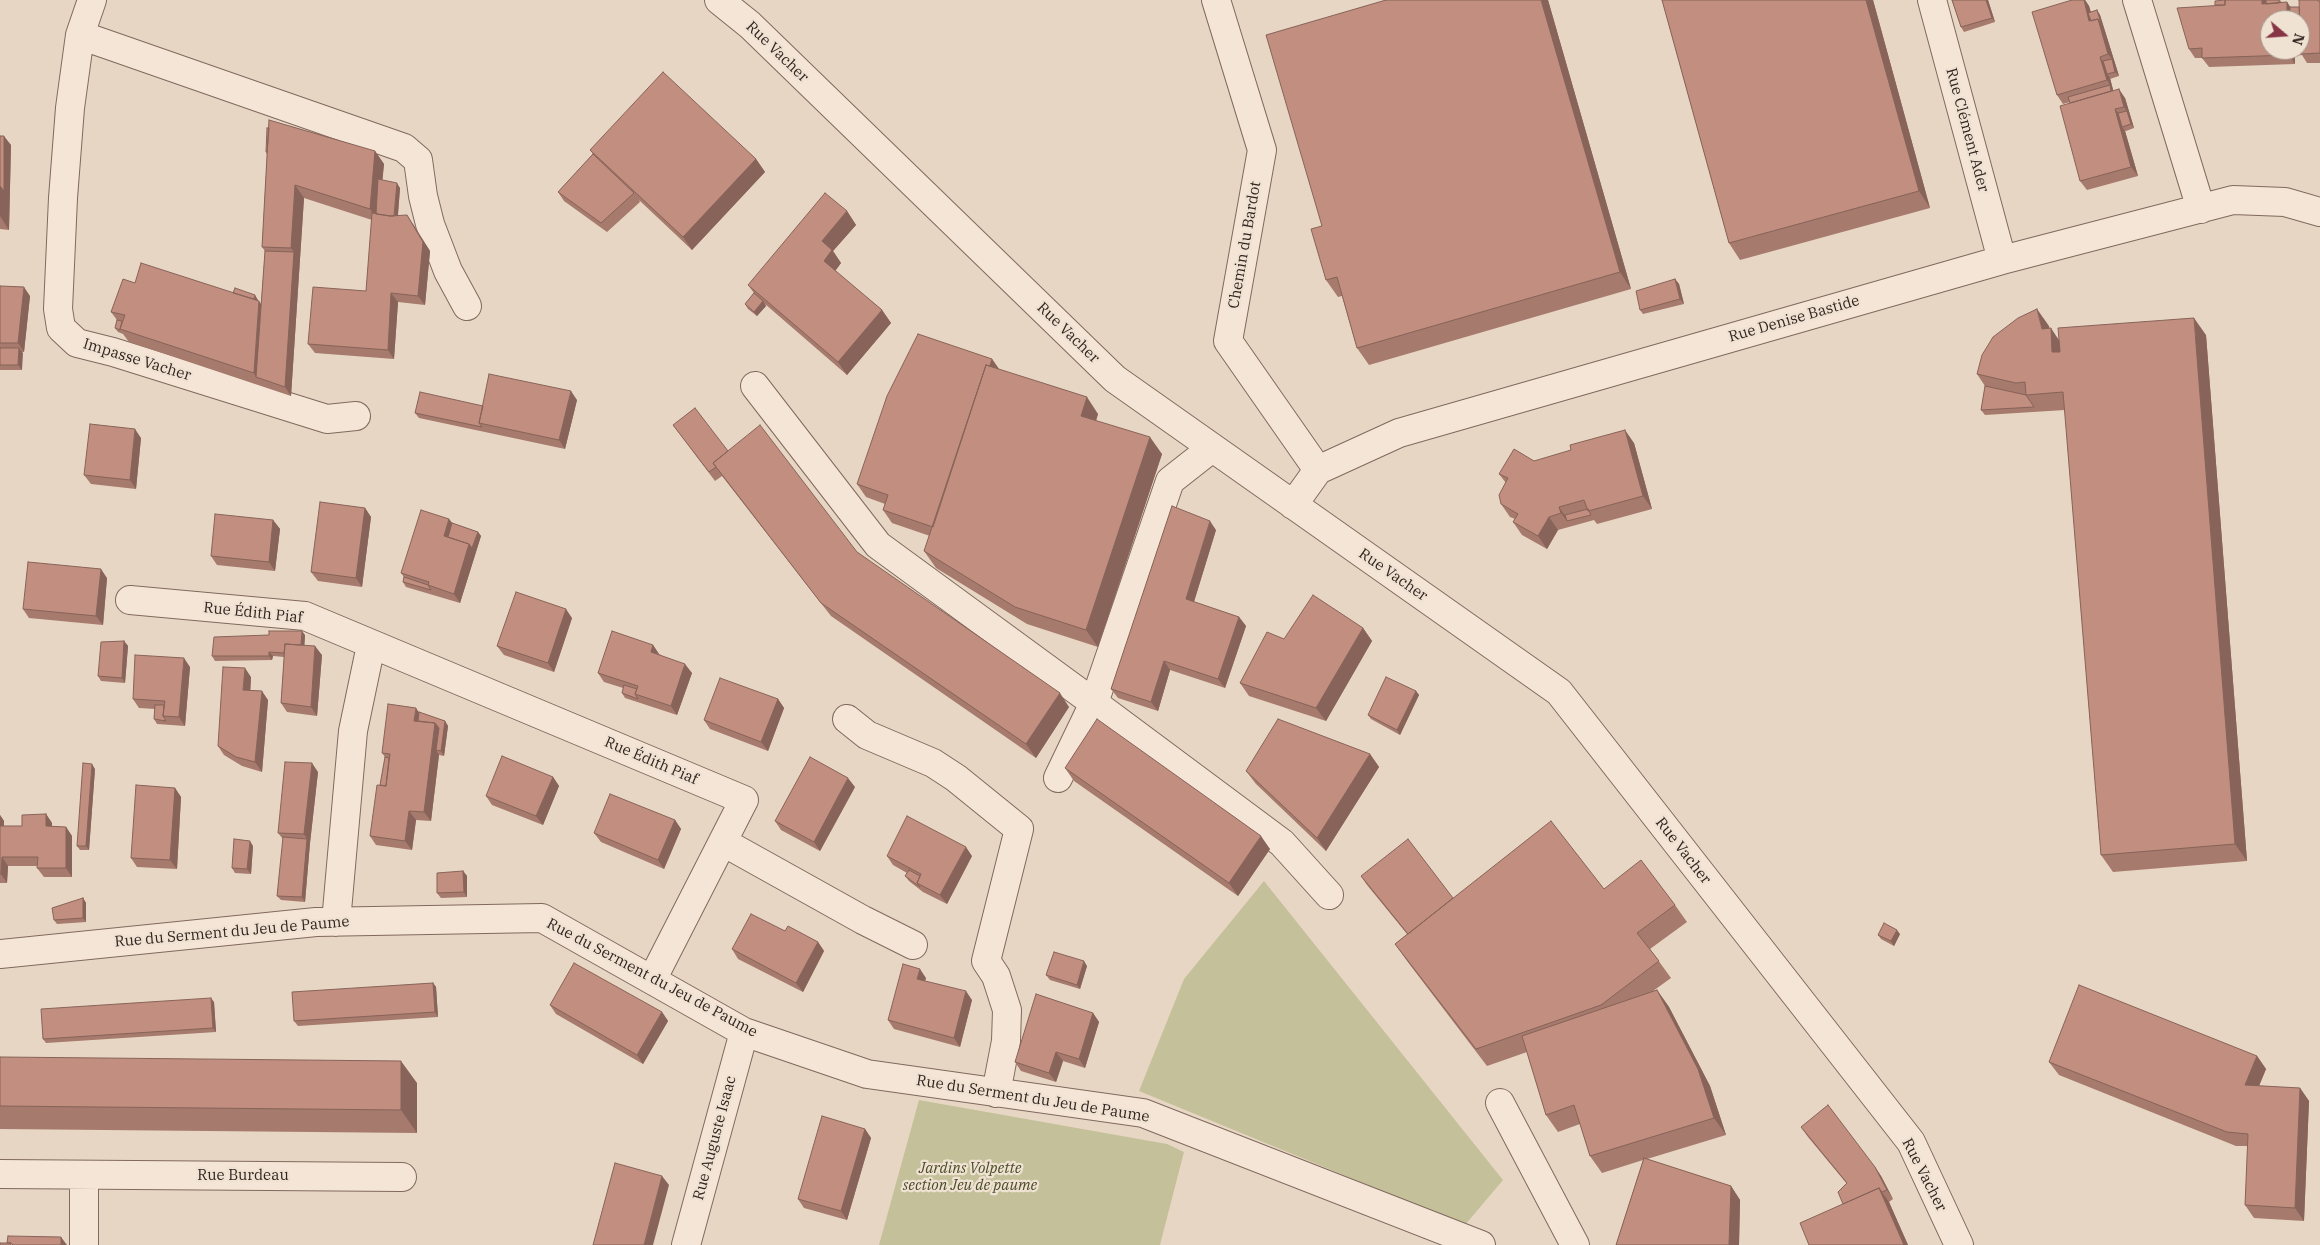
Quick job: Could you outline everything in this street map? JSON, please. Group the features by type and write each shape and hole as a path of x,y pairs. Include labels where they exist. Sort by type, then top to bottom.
{"street":[{"name":"Impasse Vacher","path":"92,0 80,36 70,108 63,198 58,309 61,328 77,343 113,352 327,419 356,416"},
{"name":"Rue Vacher","path":"719,0 750,25 1116,379 1559,692 1910,1142 1959,1245"},
{"name":"Chemin du Bardot","path":"1216,0 1262,150 1228,341 1318,470"},
{"name":"Rue Clément Ader","path":"1932,0 2002,260"},
{"path":"2137,0 2201,209"},
{"path":"80,36 404,148 418,160 423,196 430,224 448,272 467,306"},
{"name":"Rue Denise Bastide","path":"1293,505 1318,470 1399,433 2002,260 2233,200 2285,202 2320,212"},
{"path":"755,386 878,545 1094,702 1282,843 1329,895"},
{"path":"1058,778 1094,702 1170,481 1212,448"},
{"name":"Rue Édith Piaf","path":"130,600 304,616 744,800 652,980"},
{"path":"336,922 353,731 371,645"},
{"path":"847,719 867,735 933,763 956,778 1019,829 986,961 996,976 1007,1010 1006,1042 996,1093"},
{"path":"723,842 863,920 913,945"},
{"name":"Rue du Serment du Jeu de Paume","path":"0,954 286,925 336,922 542,918 744,1032 867,1074 1143,1113 1481,1245"},
{"name":"Rue Auguste Isaac","path":"686,1245 744,1032"},
{"path":"1500,1102 1575,1245"},
{"name":"Rue Burdeau","path":"0,1174 402,1177"},
{"path":"84,1174 84,1245"}],"green space":[{"path":"1264,881 1503,1180 1465,1225 1139,1091 1184,979"},
{"name":"Jardins Volpette section Jeu de paume","path":"919,1100 1167,1144 1184,1152 1160,1245 879,1245"}],"building":[{"path":"1386,0 1541,0 1620,272 1357,348 1337,277 1326,280 1311,229 1322,226 1266,35"},
{"path":"1662,0 1866,0 1919,191 1729,243"},
{"path":"1952,0 1986,0 1992,18 1961,27"},
{"path":"2072,0 2084,0 2089,21 2098,19 2108,54 2100,57 2107,80 2057,95 2032,12"},
{"path":"2225,0 2262,0 2262,4 2287,2 2287,10 2260,10 2260,56 2202,58 2202,48 2189,49 2177,8 2225,5"},
{"path":"2225,0 2225,5 2215,5 2215,1"},
{"path":"2266,0 2279,0 2279,3 2266,4"},
{"path":"2299,0 2320,1 2320,53 2310,54 2310,10 2299,10"},
{"path":"2290,7 2299,7 2299,10 2290,10"},
{"path":"2097,10 2101,23 2098,19 2091,21 2088,13"},
{"path":"2112,59 2115,72 2107,74 2103,61"},
{"path":"663,72 756,159 683,237 590,150"},
{"path":"2110,85 2111,91 2070,103 2068,97"},
{"path":"2119,89 2124,107 2115,109 2131,167 2080,181 2060,106"},
{"path":"2127,111 2131,124 2122,127 2118,113"},
{"path":"269,120 375,151 370,209 295,185 291,248 262,247"},
{"path":"267,128 269,128 266,152"},
{"path":"0,136 4,136 4,191 0,186"},
{"path":"593,154 634,193 601,223 558,192"},
{"path":"378,179 397,183 394,216 376,214"},
{"path":"825,193 847,211 822,241 832,250 824,261 882,310 838,362 748,285"},
{"path":"372,213 390,216 407,215 423,242 418,296 391,293 388,350 308,344 313,287 366,291"},
{"path":"265,251 294,252 285,387 256,377"},
{"path":"141,263 259,301 254,373 120,329 125,315 111,312 123,279 135,283"},
{"path":"1675,279 1680,299 1640,310 1636,291"},
{"path":"0,286 24,287 18,343 0,343"},
{"path":"235,288 255,295 254,299 233,293"},
{"path":"754,293 763,301 754,312 745,304"},
{"path":"2037,309 2042,329 2051,328 2052,352 2060,352 2058,328 2194,318 2235,844 2101,855 2063,392 2026,395 2025,382 2016,383 1977,374 1982,355 1993,337 2018,318"},
{"path":"117,320 122,321 120,330 115,328"},
{"path":"918,334 992,359 990,366 986,365 933,527 883,510 888,495 857,484 887,396"},
{"path":"0,348 19,348 18,365 0,365"},
{"path":"986,365 1087,397 1081,416 1150,437 1086,630 1015,607 924,551"},
{"path":"489,374 571,391 559,440 479,423"},
{"path":"1985,386 2026,395 2034,407 1981,410"},
{"path":"420,392 483,406 479,423 482,427 415,413"},
{"path":"695,408 728,451 713,463 716,467 709,472 673,425"},
{"path":"90,424 135,429 130,480 84,475"},
{"path":"760,425 857,552 1060,693 1026,744 821,603 713,463"},
{"path":"1625,430 1643,496 1588,511 1584,500 1559,507 1561,513 1549,517 1538,536 1513,522 1518,514 1501,504 1499,495 1508,478 1499,474 1514,449 1534,461 1571,450 1570,445"},
{"path":"320,502 365,508 356,578 311,572"},
{"path":"1172,506 1210,521 1186,599 1239,617 1218,679 1164,661 1151,702 1111,689"},
{"path":"1588,509 1591,515 1567,521 1565,515"},
{"path":"421,510 449,519 444,536 469,544 454,594 428,585 429,582 401,573"},
{"path":"215,514 273,520 269,562 211,556"},
{"path":"452,523 478,532 472,548 469,544 448,537"},
{"path":"28,562 101,569 96,616 23,609"},
{"path":"404,577 428,585 431,590 403,582"},
{"path":"516,592 566,609 548,663 497,646"},
{"path":"1313,595 1363,628 1316,708 1240,683 1267,632 1284,639"},
{"path":"269,631 302,631 301,645 285,644 284,653 269,652 269,656 212,656 214,637 269,635"},
{"path":"612,631 653,645 651,652 685,664 671,706 635,694 638,686 598,673"},
{"path":"124,641 122,678 98,676 101,642"},
{"path":"285,644 315,646 311,707 281,703"},
{"path":"135,655 184,658 179,717 163,716 165,701 133,699"},
{"path":"223,667 245,668 243,690 262,691 255,762 236,757 218,746"},
{"path":"1386,677 1416,691 1397,730 1368,715"},
{"path":"720,678 778,699 761,742 704,720"},
{"path":"624,685 637,689 635,694 638,699 622,693"},
{"path":"388,704 416,708 414,721 435,723 424,812 409,811 405,841 370,836 377,785 386,786 390,754 382,753"},
{"path":"155,705 164,705 163,716 166,721 154,719"},
{"path":"419,712 445,721 441,751 436,750 439,728 435,723 418,721"},
{"path":"1097,719 1261,836 1229,883 1065,768"},
{"path":"1278,719 1370,754 1317,838 1246,771"},
{"path":"502,756 553,777 536,816 486,796"},
{"path":"385,757 389,758 386,786 380,785"},
{"path":"810,757 848,778 814,842 775,821"},
{"path":"285,762 312,763 304,834 278,833"},
{"path":"83,763 92,764 86,846 77,846"},
{"path":"136,785 175,788 170,860 131,858"},
{"path":"610,794 675,820 658,860 594,833"},
{"path":"46,814 46,826 66,827 66,868 37,868 38,857 2,857 0,874 0,826 22,826 22,815"},
{"path":"907,816 966,847 940,895 917,883 921,874 887,856"},
{"path":"1551,821 1604,889 1641,860 1675,905 1637,933 1659,961 1601,1005 1476,1049 1395,944"},
{"path":"283,837 307,839 302,897 277,896"},
{"path":"234,839 250,841 247,869 232,868"},
{"path":"1408,839 1453,898 1408,934 1361,876"},
{"path":"909,870 920,876 917,883 920,887 905,876"},
{"path":"463,871 464,892 437,893 437,873"},
{"path":"83,898 83,918 54,920 52,908"},
{"path":"751,914 785,931 788,926 818,942 796,983 732,949"},
{"path":"1884,923 1897,930 1891,941 1878,935"},
{"path":"1054,952 1084,961 1077,985 1046,975"},
{"path":"574,963 662,1012 637,1055 550,1005"},
{"path":"903,964 920,969 917,979 966,991 954,1038 888,1020"},
{"path":"433,983 435,1012 294,1021 292,992"},
{"path":"2079,985 2257,1056 2245,1085 2300,1088 2295,1208 2245,1205 2248,1134 2227,1132 2049,1062"},
{"path":"1657,990 1698,1069 1714,1118 1590,1156 1574,1105 1546,1115 1522,1036"},
{"path":"1036,994 1093,1013 1079,1059 1056,1052 1049,1073 1015,1062"},
{"path":"211,998 213,1028 43,1039 41,1009"},
{"path":"0,1057 401,1061 401,1110 0,1106"},
{"path":"1828,1105 1875,1167 1887,1190 1882,1192 1879,1188 1843,1204 1838,1192 1847,1183 1801,1127"},
{"path":"822,1116 865,1129 841,1211 798,1199"},
{"path":"1644,1158 1731,1186 1729,1245 1616,1245"},
{"path":"615,1163 662,1176 644,1245 593,1245"},
{"path":"1879,1188 1904,1245 1809,1245 1800,1223"},
{"path":"8,1236 61,1237 61,1245 13,1245 7,1243"},
{"path":"0,1243 11,1243 11,1245 0,1245"}]}
